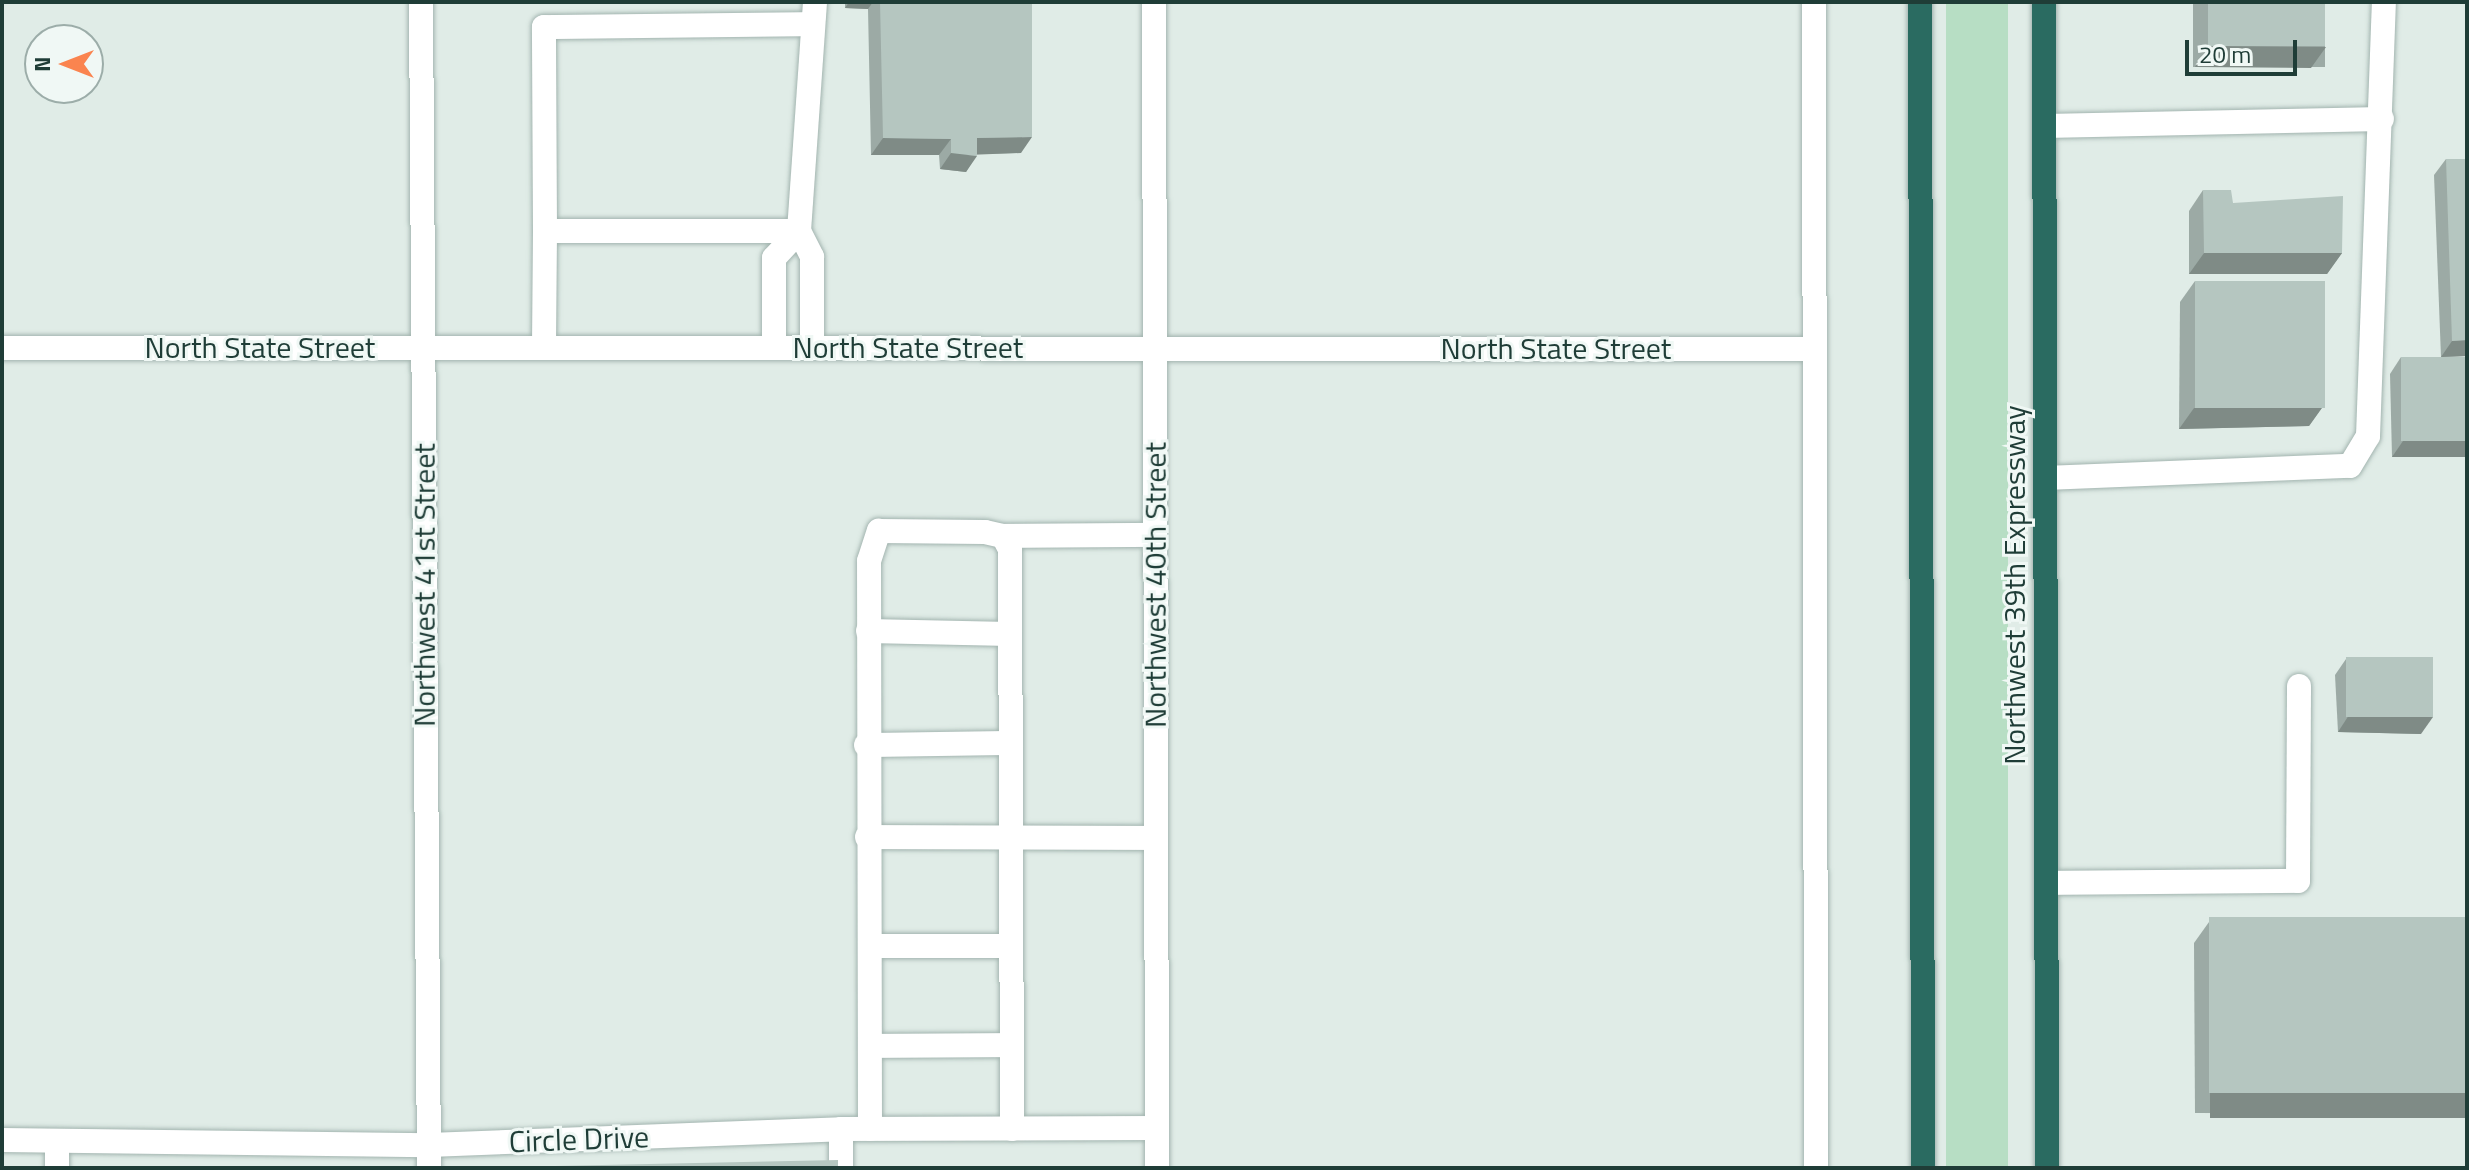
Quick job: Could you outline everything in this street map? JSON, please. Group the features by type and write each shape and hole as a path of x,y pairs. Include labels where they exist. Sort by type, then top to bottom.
{"highway":[{"path":"1920,2 1923,1168"},
{"name":"Northwest 39th Expressway","path":"2044,2 2047,1168"}],"street":[{"name":"Northwest 41st Street","path":"421,2 429,1156"},
{"name":"Northwest 40th Street","path":"1154,2 1157,1168"},
{"path":"1814,2 1816,1168"},
{"path":"2045,478 2350,466 2368,436 2384,2"},
{"path":"544,346 544,27 813,13 799,231 812,257 812,347"},
{"path":"2045,126 2382,119"},
{"path":"545,231 799,231"},
{"path":"774,347 774,258 799,231"},
{"name":"North State Street","path":"2,348 1814,349"},
{"path":"870,1129 866,745 869,561 879,531 1003,536 1155,535"},
{"path":"1003,536 1010,634 1012,1129"},
{"path":"868,631 1010,634"},
{"path":"2046,883 2298,881 2299,686"},
{"path":"866,745 1011,743"},
{"path":"867,837 1011,834 1156,838"},
{"path":"870,946 1011,946"},
{"path":"870,1046 1012,1045"},
{"name":"Circle Drive","path":"2,1140 282,1156 429,1156 841,1129 1157,1128"},
{"path":"841,1129 841,1168"},
{"path":"57,1142 57,1168"}],"green space":[{"path":"1946,2 2008,2 2008,1168 1946,1168"}],"building":[{"path":"880,2 1032,2 1032,137 977,138 977,156 951,153 951,139 883,138"},
{"path":"2208,2 2325,2 2325,46 2208,46"},
{"path":"2446,159 2467,159 2467,340 2452,341"},
{"path":"2203,190 2231,190 2233,203 2343,196 2342,253 2204,253"},
{"path":"2195,281 2325,281 2325,408 2195,408"},
{"path":"2401,357 2467,357 2467,441 2401,441"},
{"path":"2346,657 2433,657 2433,717 2346,717"},
{"path":"2209,917 2467,917 2467,1093 2209,1093"},
{"path":"838,1160 838,1168 555,1168 555,1166"}]}
